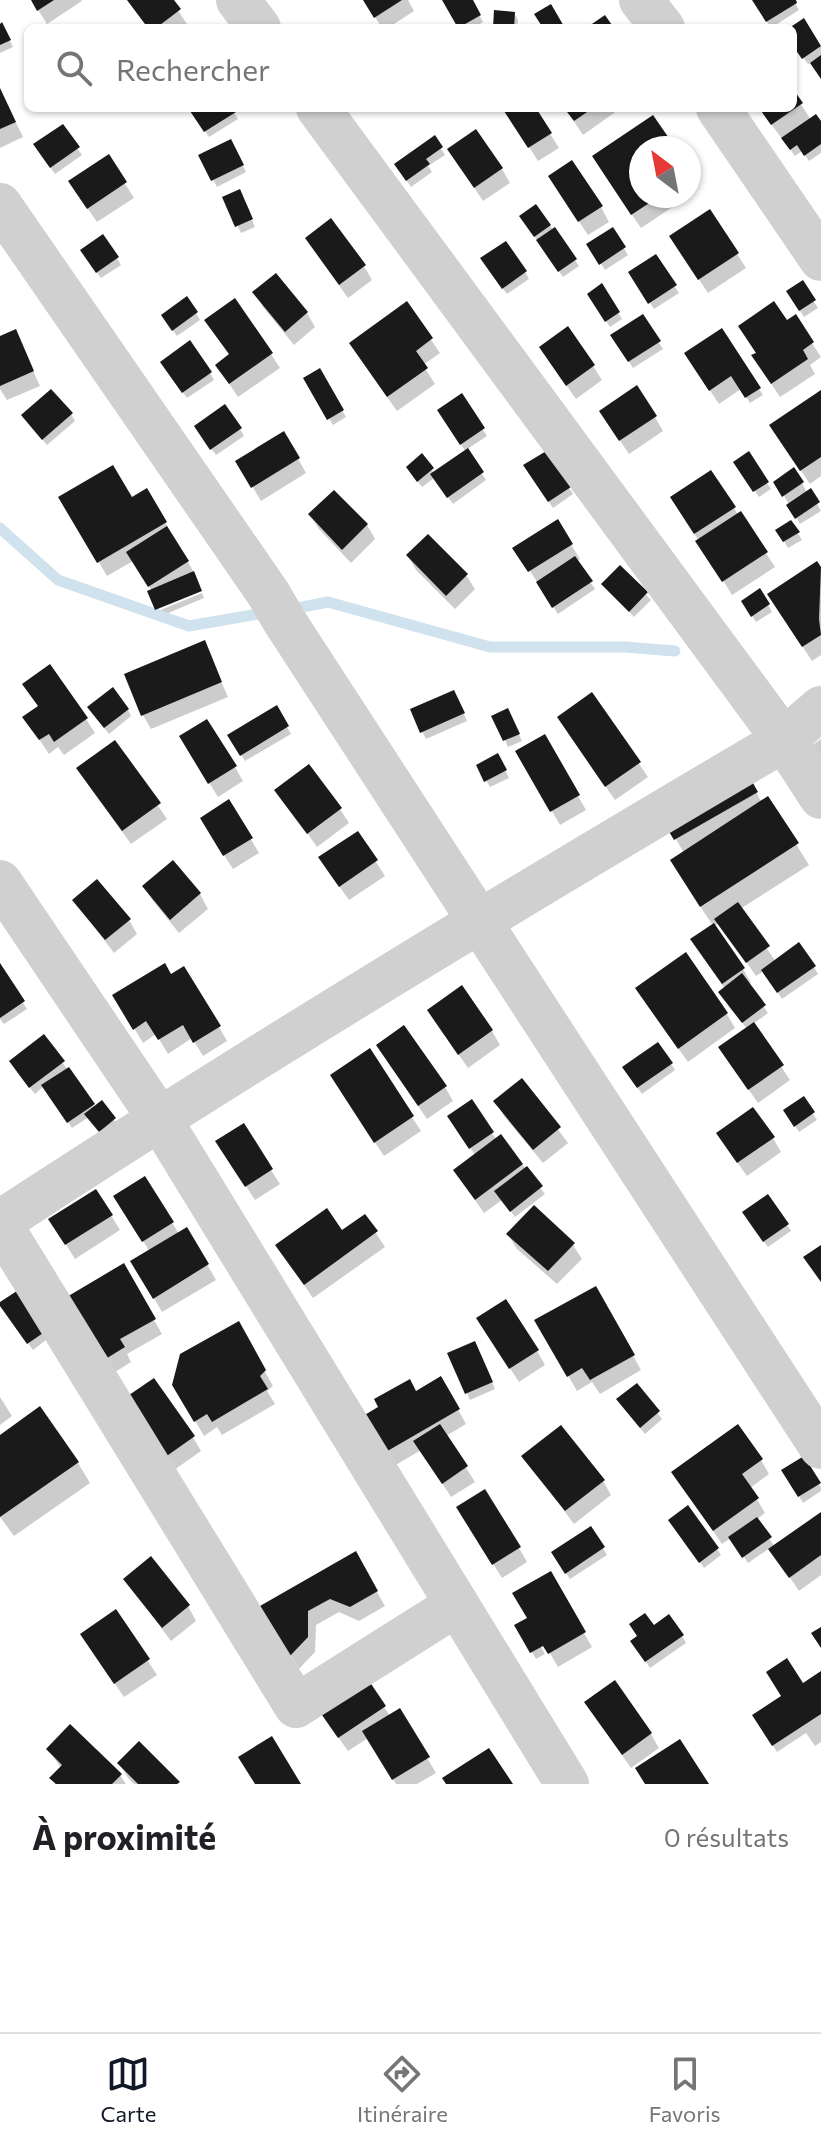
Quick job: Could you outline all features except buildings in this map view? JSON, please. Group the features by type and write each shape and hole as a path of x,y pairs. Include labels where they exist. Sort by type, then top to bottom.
{"street":[{"path":"238,0 256,24"},
{"path":"641,0 660,24"},
{"path":"321,112 784,740 821,797"},
{"path":"721,112 821,259"},
{"path":"0,205 276,608 821,1447"},
{"path":"456,1605 296,1706 0,1223 159,1118 479,919 784,740 821,708"},
{"path":"0,882 159,1118 567,1784"}],"waterway":[{"path":"0,528 58,580 189,626 270,612"},
{"path":"287,610 328,602 490,647 625,647 675,651"}]}
